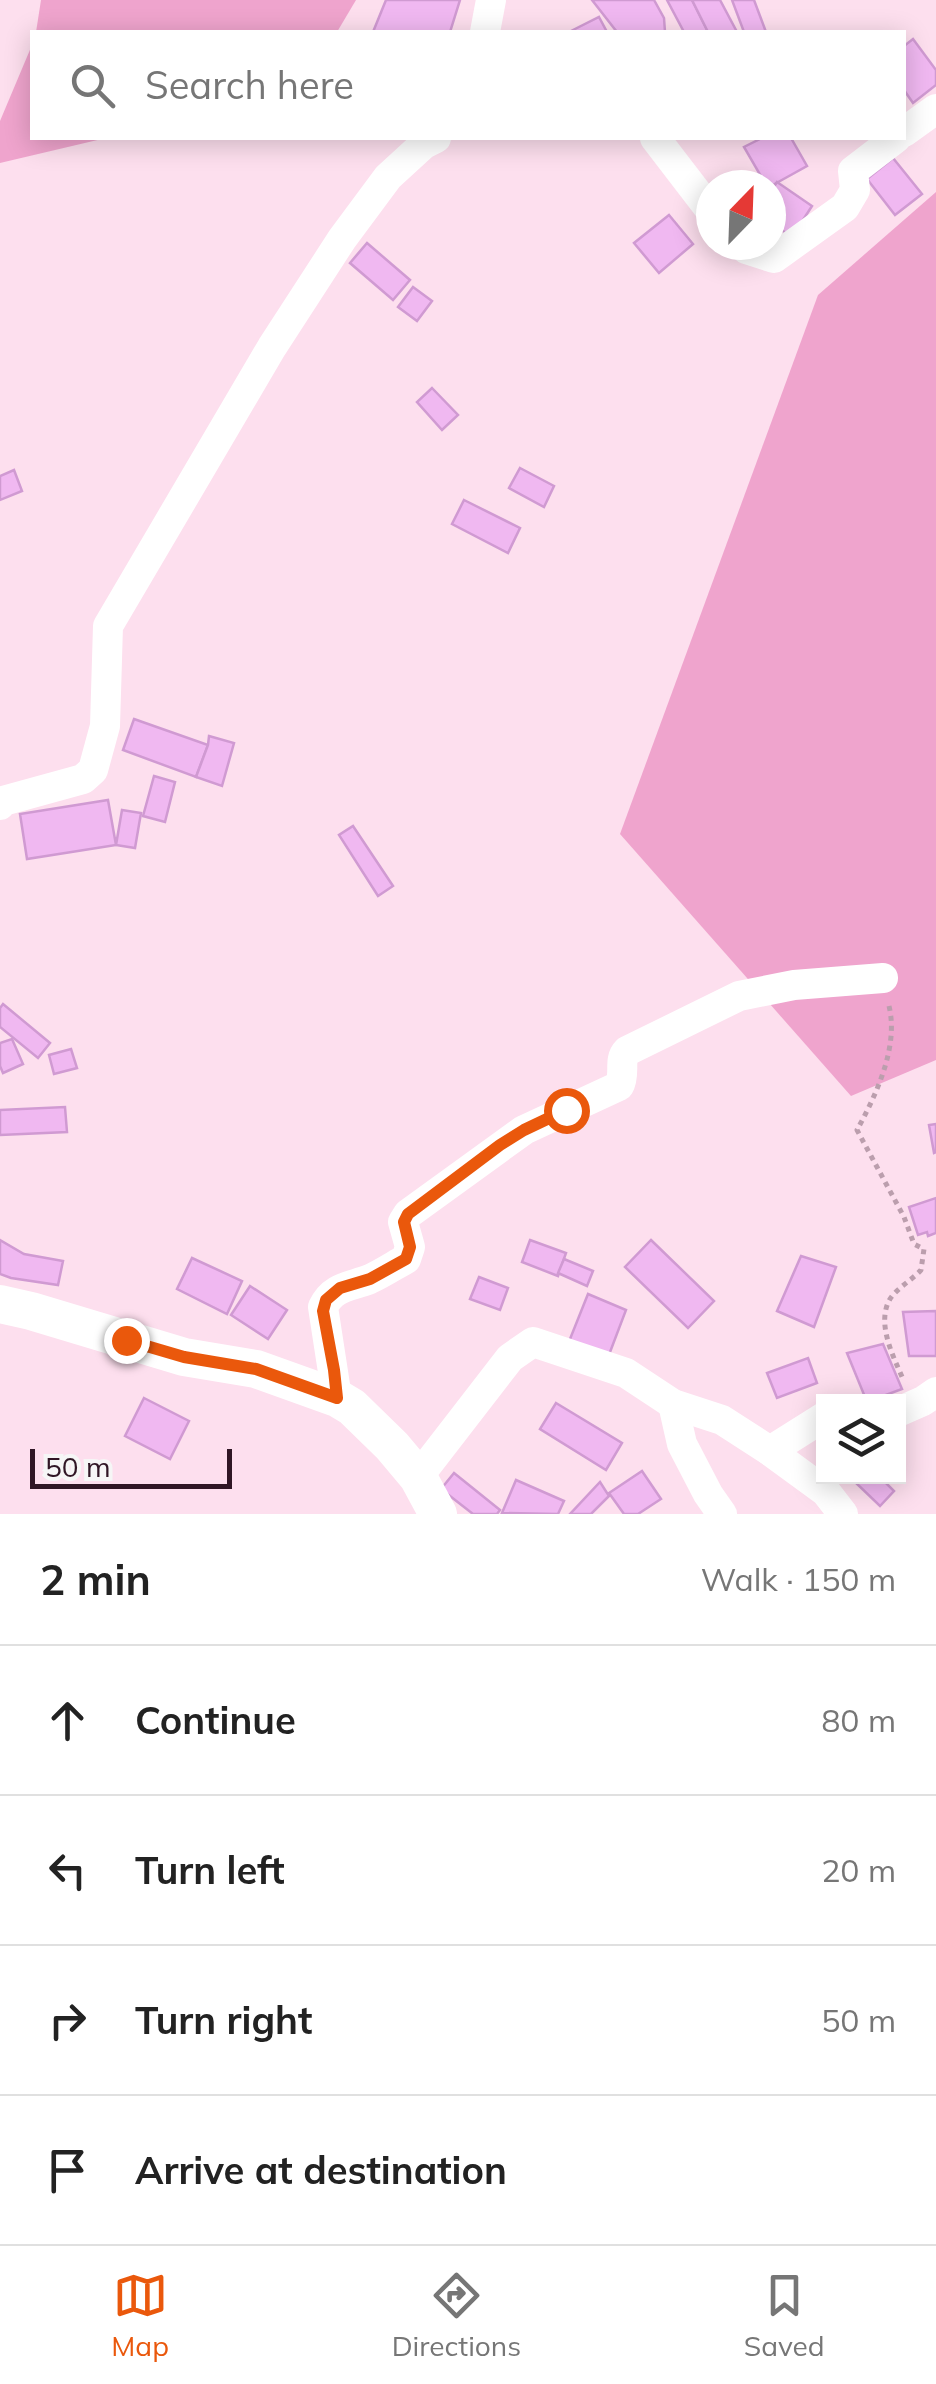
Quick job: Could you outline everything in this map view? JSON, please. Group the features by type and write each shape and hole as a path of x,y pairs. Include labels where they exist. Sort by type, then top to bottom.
{"street":[{"path":"485,30 491,0"},
{"path":"906,131 936,109"},
{"path":"0,805 2,800 83,780 93,770 105,726 108,626 272,346 342,239 388,177 432,140"},
{"path":"657,140 696,191"},
{"path":"786,249 844,207 855,190 853,170 893,140"},
{"path":"337,1398 323,1307 340,1288 370,1279 406,1259 410,1247 404,1222 408,1214 524,1130 619,1086 626,1051 730,998 794,986 882,978"},
{"path":"0,1304 184,1357 256,1369 337,1398 352,1407 392,1446 418,1477 438,1514"},
{"path":"418,1477 510,1358 533,1342 626,1373 673,1404 722,1420 826,1492 843,1514"},
{"path":"673,1404 682,1444 722,1514"},
{"path":"770,1451 816,1422"}],"path":[{"path":"882,978 891,1014 889,1053 858,1130 914,1244 924,1249 921,1270 892,1296 884,1316 892,1356 915,1404"}],"shaded area":[{"path":"41,0 356,0 338,30 36,30"},
{"path":"30,50 30,140 98,140 0,163 0,121"},
{"path":"936,192 936,1060 851,1096 620,834 818,295"}],"building":[{"path":"386,0 460,0 451,30 374,30"},
{"path":"592,0 654,0 664,18 665,30 615,30"},
{"path":"667,0 692,0 707,30 683,30"},
{"path":"692,0 720,0 736,30 707,30"},
{"path":"732,0 754,0 765,30 743,30"},
{"path":"599,17 606,30 573,30"},
{"path":"913,39 936,70 936,85 913,103 906,93 906,44"},
{"path":"758,140 792,140 807,166 786,178 786,170 757,170 744,147"},
{"path":"893,158 922,194 895,215 867,179"},
{"path":"786,188 812,206 792,237 786,233"},
{"path":"669,215 693,244 659,273 634,243"},
{"path":"367,243 410,280 393,300 350,263"},
{"path":"413,287 432,301 417,321 398,307"},
{"path":"432,388 458,415 442,430 417,402"},
{"path":"520,468 554,486 544,507 509,488"},
{"path":"14,470 22,491 0,500 0,476"},
{"path":"464,500 520,528 508,553 452,524"},
{"path":"134,719 208,745 196,777 123,750"},
{"path":"209,736 234,743 222,786 196,777"},
{"path":"154,776 175,782 165,822 143,816"},
{"path":"108,800 116,845 27,859 20,814"},
{"path":"122,810 141,813 135,848 116,845"},
{"path":"353,826 393,886 378,896 339,835"},
{"path":"3,1004 50,1043 38,1058 0,1027"},
{"path":"12,1039 23,1064 3,1073 0,1043"},
{"path":"71,1049 77,1068 54,1074 49,1055"},
{"path":"65,1107 67,1132 0,1135 0,1110"},
{"path":"936,1124 936,1152 934,1153 929,1125"},
{"path":"936,1198 936,1233 918,1235 909,1207"},
{"path":"0,1240 24,1254 63,1261 58,1285 0,1274"},
{"path":"530,1240 566,1253 558,1276 522,1262"},
{"path":"651,1240 714,1301 688,1328 625,1267"},
{"path":"801,1256 836,1267 814,1327 777,1311"},
{"path":"192,1258 242,1281 227,1314 177,1289"},
{"path":"564,1259 593,1271 587,1286 558,1273"},
{"path":"479,1277 508,1288 500,1310 470,1299"},
{"path":"250,1286 287,1310 268,1339 231,1315"},
{"path":"588,1294 626,1310 607,1360 568,1344"},
{"path":"936,1311 936,1356 909,1356 903,1312"},
{"path":"883,1344 902,1389 889,1394 864,1394 847,1353"},
{"path":"808,1358 817,1383 777,1398 767,1373"},
{"path":"144,1398 189,1421 170,1459 125,1436"},
{"path":"556,1403 622,1443 606,1470 540,1429"},
{"path":"642,1471 661,1499 638,1514 624,1514 609,1493"},
{"path":"454,1473 500,1510 497,1514 473,1514 441,1489"},
{"path":"516,1480 564,1501 558,1514 502,1513"},
{"path":"600,1482 609,1496 591,1514 570,1514"},
{"path":"857,1484 887,1484 894,1491 880,1506"}],"route":[{"path":"126,1340 184,1357 256,1369 337,1398 323,1311 326,1300 340,1288 370,1279 406,1259 410,1247 404,1218 408,1214 500,1145 566,1110"}]}
